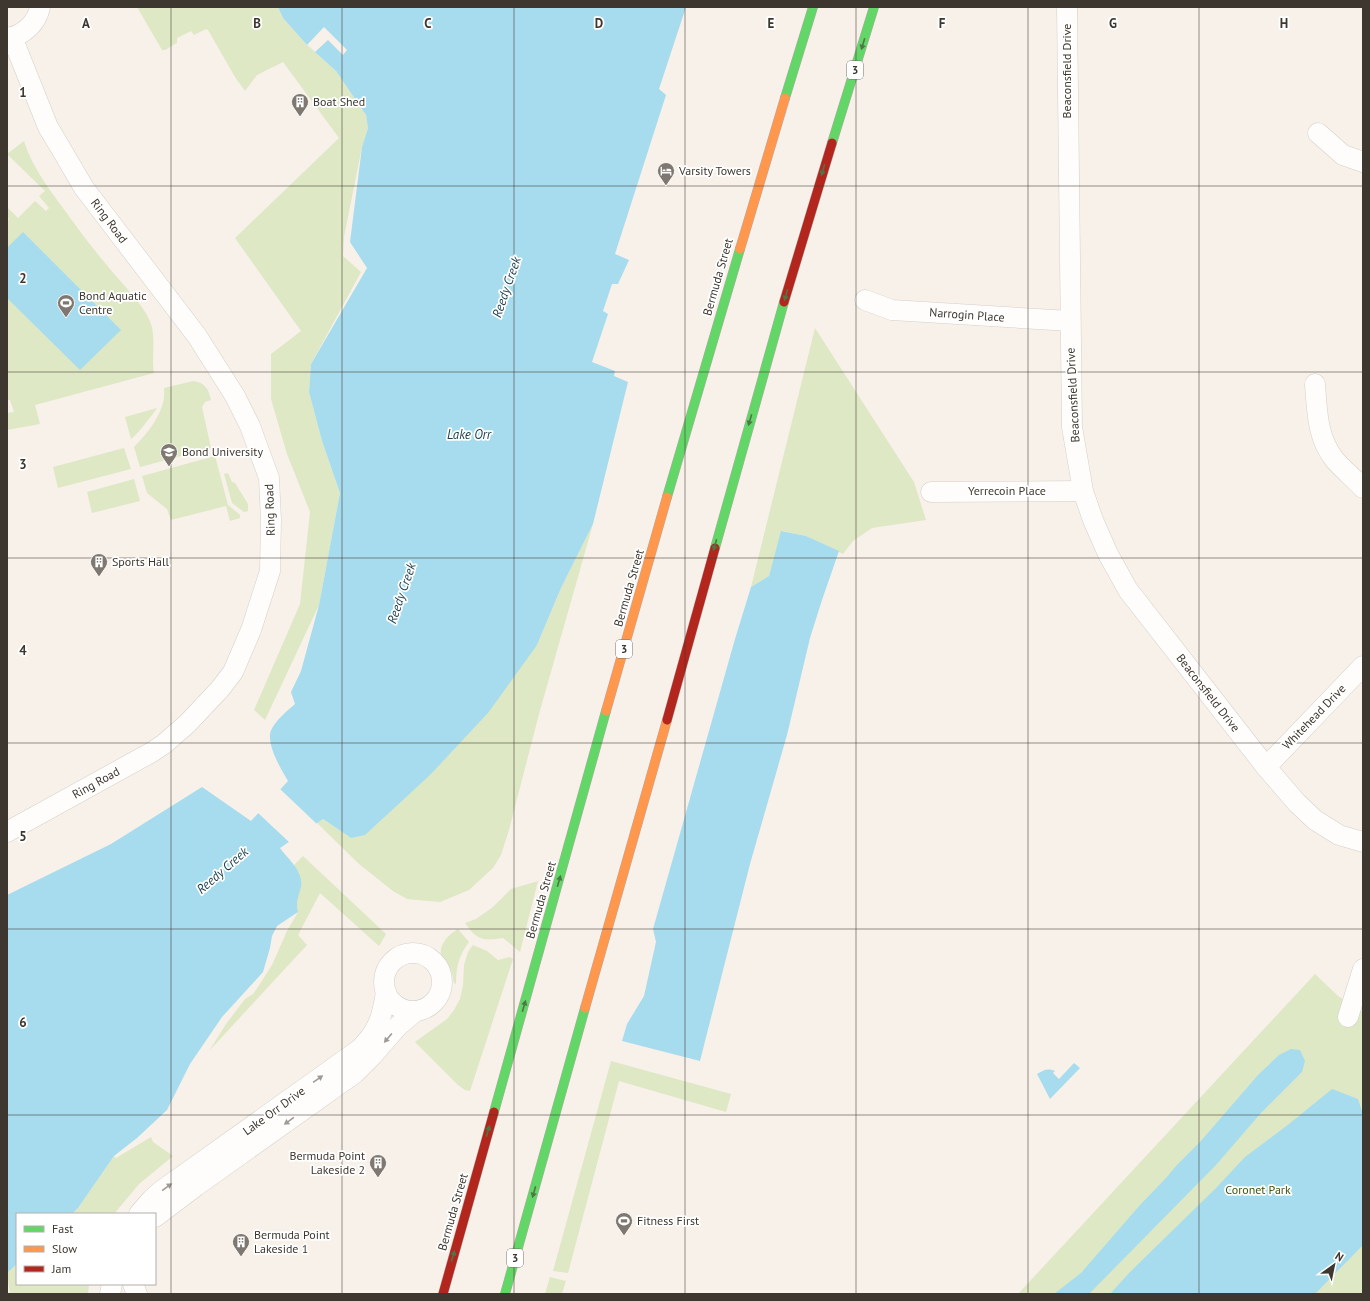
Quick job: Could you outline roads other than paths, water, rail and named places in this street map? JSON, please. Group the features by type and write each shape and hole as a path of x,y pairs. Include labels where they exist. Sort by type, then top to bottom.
{"main road":[{"name":"Bermuda Street","path":"443,1294 687,426 753,202 813,7"},
{"name":"3","path":"505,1294 790,278 874,7"}],"street":[{"name":"Ring Road","path":"7,832 152,752 188,724 220,689 233,672 251,630 270,571 272,520 269,478 250,426 234,396 197,336 84,188 48,127 9,38 24,32 34,22 40,7"},
{"name":"Beaconsfield Drive","path":"1067,7 1072,427 1083,491 1093,520 1108,554 1128,590 1266,767 1297,803 1315,820 1339,835 1363,842"},
{"path":"1318,133 1342,155 1363,162"},
{"name":"Narrogin Place","path":"865,300 892,310 1070,321"},
{"path":"1315,384 1319,429 1326,446 1334,459 1363,488"},
{"name":"Yerrecoin Place","path":"931,492 1083,491"},
{"name":"Whitehead Drive","path":"1266,767 1363,666"},
{"path":"419,953 426,956 432,960 442,977 442,986 439,996 434,1003 426,1009 410,1011 398,1007 393,1003 386,992 384,984 388,966 403,954 419,953"},
{"path":"1348,1017 1363,969"},
{"name":"Lake Orr Drive","path":"140,1213 161,1191 360,1049 368,1041 379,1024 382,1016 386,992"},
{"name":"Lake Orr Drive","path":"156,1216 355,1073 398,1026 416,1011"}],"water":[{"name":"Lake Orr","path":"278,7 686,7 659,89 666,95 615,254 629,260 618,284 612,284 603,311 608,314 592,362 615,371 614,376 628,382 593,524 561,588 537,645 488,713 430,775 365,835 351,838 323,819 280,848 300,875 301,888 297,903 298,912 277,926 272,936 263,972 222,1017 190,1064 167,1110 137,1138 114,1156 73,1213 16,1213 16,1265 7,1273 7,895 111,844 202,787 251,821 288,781 273,753 270,735 276,722 295,704 291,692 301,671 319,605 340,493 322,441 309,392 311,364 367,268 350,242 362,147 368,128 366,115 336,71 307,45 283,18"},
{"path":"23,232 121,330 80,370 7,298 7,248"},
{"path":"781,531 806,536 839,551 810,638 787,735 750,864 700,1061 622,1041 627,1024 644,996 656,942 653,929 751,587 769,576"},
{"path":"1291,1049 1300,1050 1305,1061 1302,1072 1261,1113 1216,1165 1089,1294 1054,1294 1081,1273 1140,1205 1200,1142 1258,1075 1279,1055"},
{"path":"1074,1063 1080,1068 1050,1099 1037,1074 1042,1071 1052,1070 1055,1071 1053,1073 1059,1079"},
{"path":"1332,1089 1358,1099 1363,1114 1363,1245 1315,1294 1110,1294 1245,1157"}],"place":[{"name":"Boat Shed","path":"300,117"},
{"name":"Varsity Towers","path":"666,186"},
{"name":"Bond Aquatic Centre","path":"66,318"},
{"name":"Bond University","path":"169,467"},
{"name":"Sports Hall","path":"99,577"},
{"name":"Bermuda Point Lakeside 2","path":"378,1178"},
{"name":"Fitness First","path":"624,1236"},
{"name":"Bermuda Point Lakeside 1","path":"241,1257"}],"water label":[{"name":"Reedy Creek","path":"506,287"},
{"name":"Reedy Creek","path":"401,593"},
{"name":"Reedy Creek","path":"222,870"}],"park label":[{"name":"Coronet Park","path":"1258,1190"}]}
